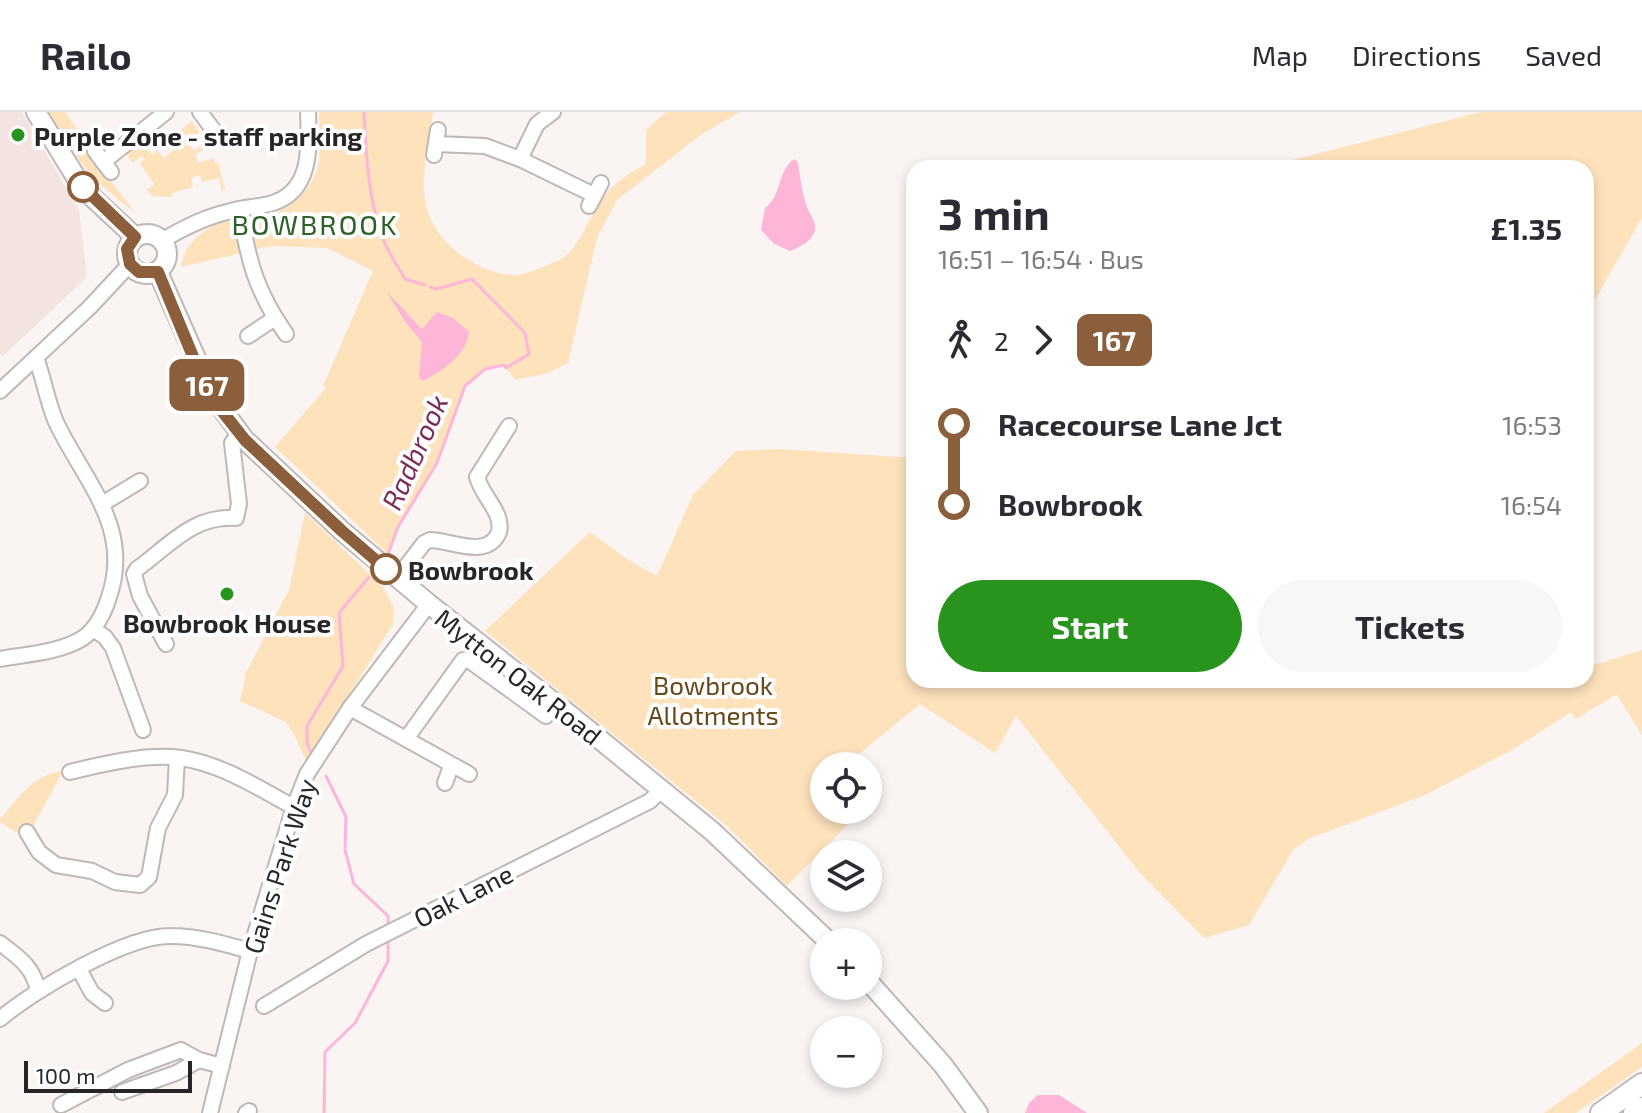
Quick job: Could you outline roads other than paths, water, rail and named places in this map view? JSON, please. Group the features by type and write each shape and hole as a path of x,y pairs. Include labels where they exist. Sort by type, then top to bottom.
{"highway":[{"path":"1601,1113 1642,1084"},
{"path":"1634,1113 1642,1108"}],"main road":[{"path":"36,112 77,179 135,237"},
{"path":"149,233 163,240 168,252 167,260 158,272 139,272 130,264 127,249 135,237 149,233"},
{"name":"Mytton Oak Road","path":"158,272 213,397 239,433 342,531 662,789 716,835 814,928"},
{"path":"882,997 943,1065 978,1113"}],"street":[{"path":"103,162 166,112"},
{"path":"220,139 205,118 222,112"},
{"path":"163,240 202,218 274,203 286,197 305,172 309,155 308,112"},
{"path":"520,159 537,124 553,112"},
{"path":"436,143 485,146 595,195"},
{"path":"239,209 255,281 286,334"},
{"path":"0,391 90,307 130,264"},
{"path":"248,336 275,318"},
{"path":"0,659 63,647 85,636 93,629 108,602 116,562 112,529 102,504 57,424 36,358"},
{"path":"397,578 424,543 430,540 477,547 489,544 496,538 500,530 499,519 477,477 509,426"},
{"path":"166,644 140,596 134,574 200,522 223,517 236,518 239,504 232,443 239,433"},
{"path":"102,504 140,481"},
{"name":"Gains Park Way","path":"210,1113 250,951 294,807 314,762 350,708 429,604"},
{"path":"93,629 105,637 113,648 131,715 143,730"},
{"path":"406,739 463,660 470,661 546,716"},
{"path":"350,708 469,774"},
{"path":"86,786 76,770 155,757 177,758 229,773 294,807"},
{"path":"27,832 39,852 56,865 92,871 115,882 140,885 149,877 158,828 175,795 177,758"},
{"path":"445,783 451,766"},
{"name":"Oak Lane","path":"264,1006 389,933 650,801 662,789"},
{"path":"0,1019 38,990 131,944 170,935 250,951"},
{"path":"0,943 25,961 34,973 38,990"},
{"path":"79,969 88,997 105,1003"},
{"path":"61,1105 128,1070 181,1050 199,1060 222,1066"},
{"path":"122,1092 176,1073 199,1060"}],"waterway":[{"name":"Radbrook","path":"364,112 371,194 384,241 405,279 425,285"},
{"name":"Radbrook","path":"388,554 398,527 437,463 465,386 485,369 504,365 506,368 529,354 525,333 472,279 436,289 430,287"},
{"name":"Radbrook","path":"311,753 307,743 307,726 343,666 339,613 369,577"},
{"name":"Radbrook","path":"326,776 346,817 345,850 354,884 388,916 388,926"},
{"name":"Radbrook","path":"324,1113 325,1052 355,1023 388,961 388,938"}],"place":[{"name":"Purple Zone - staff parking","path":"18,135"},
{"name":"Bowbrook","path":"386,569"},
{"name":"Bowbrook House","path":"227,594"}],"district":[{"name":"BOWBROOK","path":"315,224"}],"park label":[{"name":"Bowbrook Allotments","path":"713,699"}]}
